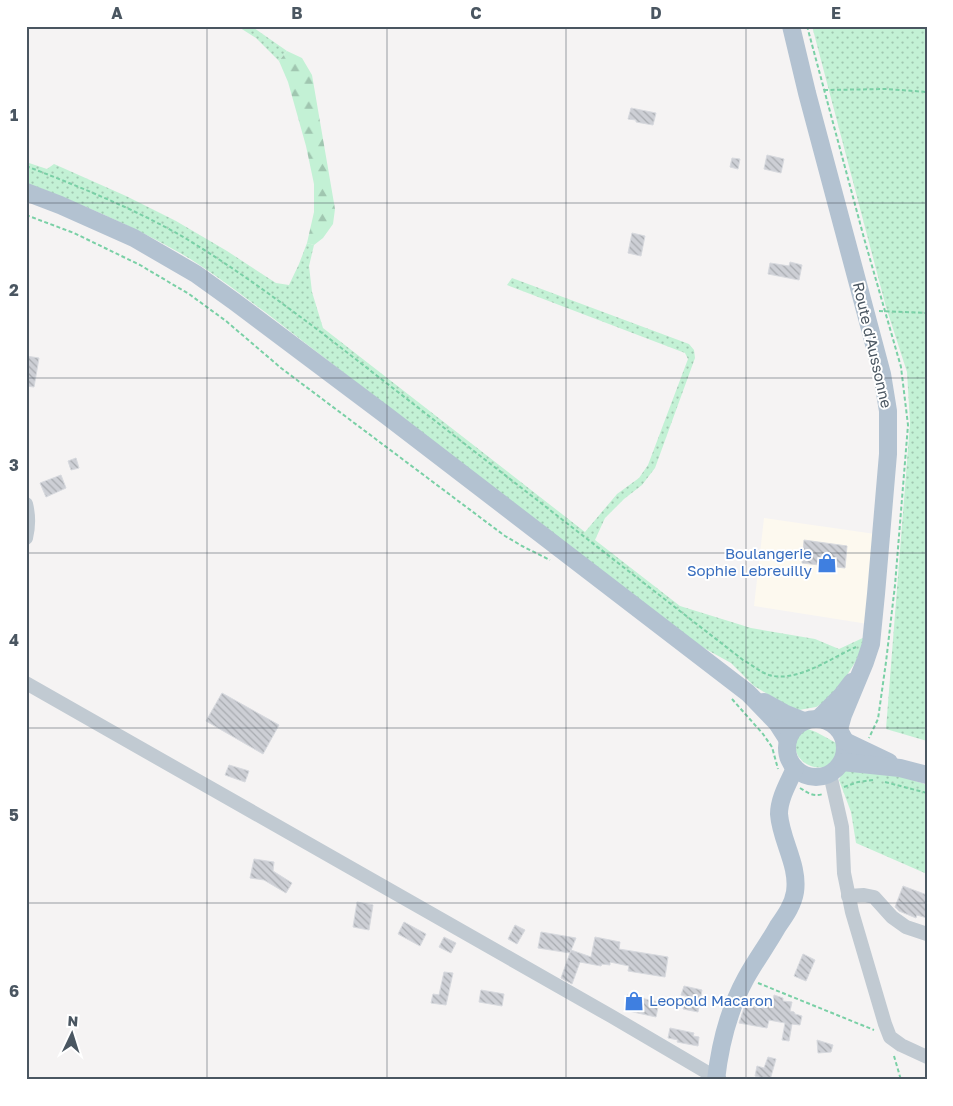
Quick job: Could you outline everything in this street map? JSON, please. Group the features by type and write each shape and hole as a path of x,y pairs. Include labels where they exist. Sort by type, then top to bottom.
{"main road":[{"name":"Route d'Aussonne","path":"791,26 882,374 888,411 888,454 871,644 843,715 842,735"},
{"path":"26,192 134,238 196,274 387,416 748,693 784,713 811,720 826,720 833,724 842,735 900,768 927,775"},
{"name":"Route d'Aussonne","path":"811,720 842,695 862,670"},
{"path":"748,693 777,723 788,740"},
{"path":"718,1079 719,1053 733,1006 746,978 788,911 795,894 792,864 779,814 789,759 787,750 788,740 794,729 811,720"},
{"path":"782,830 794,795 800,788 829,771 844,755 846,748 842,735"},
{"path":"787,771 807,776 829,771 900,768"}],"street":[{"path":"26,504 28,528 26,538"},
{"path":"26,682 718,1079"},
{"path":"829,771 842,827 844,873 848,896 885,1024 890,1036 901,1045 927,1057"},
{"path":"848,896 864,895 874,897 892,917 906,927 927,934"}],"path":[{"path":"807,26 884,311"},
{"path":"824,90 887,89 927,92"},
{"path":"26,166 152,220 185,239 277,300 330,339 742,660 768,675 787,677 808,671 863,644 871,644"},
{"path":"26,215 74,233 140,265 189,294 226,321 281,368 497,530 556,564"},
{"path":"866,313 884,311 927,313"},
{"path":"868,740 878,718 886,662"},
{"path":"726,694 763,734 787,771"},
{"path":"840,788 858,782 877,780"},
{"path":"884,781 927,793"},
{"path":"803,790 813,795 824,793"},
{"path":"746,978 890,1036 901,1080"}],"shaded area":[{"path":"764,518 875,534 868,624 754,606"}],"green space":[{"path":"237,26 251,26 287,51 279,61 256,38"},
{"path":"812,26 927,26 927,741 886,729 910,423 907,372 886,307"},
{"path":"287,51 302,58 312,75 335,209 333,224 323,238 314,245 307,243 314,212 314,184 306,146 288,82 279,61"},
{"path":"26,162 47,169 54,164 126,196 176,221 276,283 289,285 307,243 314,245 309,266 312,292 323,328 585,532 617,494 639,478 648,465 688,359 685,353 507,285 512,278 689,344 694,350 695,358 655,468 642,485 624,499 605,518 595,540 680,606 751,628 815,639 839,649 867,636 858,658 833,697 816,707 799,710 786,705 754,686 731,663 693,642 223,281 191,260 143,233 26,183"},
{"path":"805,728 840,745 836,758 828,766 818,768 808,765 800,759 796,750 797,739"},
{"path":"851,768 889,772 927,785 927,874 856,843 851,812 839,780 842,773"}],"building":[{"path":"631,108 656,113 653,125 628,119"},
{"path":"767,155 784,159 781,173 764,169"},
{"path":"732,158 740,159 738,169 730,167"},
{"path":"632,233 645,236 641,256 628,253"},
{"path":"790,262 802,265 799,280 768,274 770,263 789,266"},
{"path":"26,356 39,358 34,387 26,386"},
{"path":"76,458 79,468 71,470 68,461"},
{"path":"61,475 66,488 46,497 40,483"},
{"path":"804,540 847,546 845,568 802,563"},
{"path":"222,693 279,725 263,754 206,721"},
{"path":"229,765 249,771 245,782 225,775"},
{"path":"254,859 274,862 273,871 292,883 286,893 264,880 250,878"},
{"path":"903,886 927,895 927,918 917,915 916,918 899,911 895,907"},
{"path":"357,902 373,905 369,930 353,927"},
{"path":"404,922 426,934 420,946 398,934"},
{"path":"515,925 525,930 517,944 508,939"},
{"path":"541,932 576,938 570,953 538,948"},
{"path":"444,937 456,943 451,953 439,947"},
{"path":"595,937 620,942 619,949 668,957 665,977 628,971 629,966 610,962 610,965 602,964 601,966 580,962 572,984 561,978 571,950 591,957"},
{"path":"803,954 815,960 806,981 794,976"},
{"path":"444,972 453,973 446,1005 431,1003 433,994 439,995"},
{"path":"684,986 702,990 698,1012 683,1009 686,996 681,995"},
{"path":"481,990 504,994 502,1006 479,1002"},
{"path":"627,995 659,1002 656,1017 624,1010"},
{"path":"774,995 783,998 783,1001 792,1002 790,1011 802,1016 800,1025 792,1024 789,1041 782,1040 785,1023 769,1020 767,1028 739,1023 745,1005 763,1008 765,1000 773,1003"},
{"path":"670,1028 694,1033 693,1036 699,1037 698,1046 677,1042 678,1040 668,1038"},
{"path":"817,1040 833,1045 831,1052 818,1053"},
{"path":"768,1057 776,1059 770,1080 759,1080 759,1077 755,1076 757,1066 764,1068"}],"place":[{"name":"Boulangerie Sophie Lebreuilly","path":"827,563"},
{"name":"Leopold Macaron","path":"634,1001"}]}
